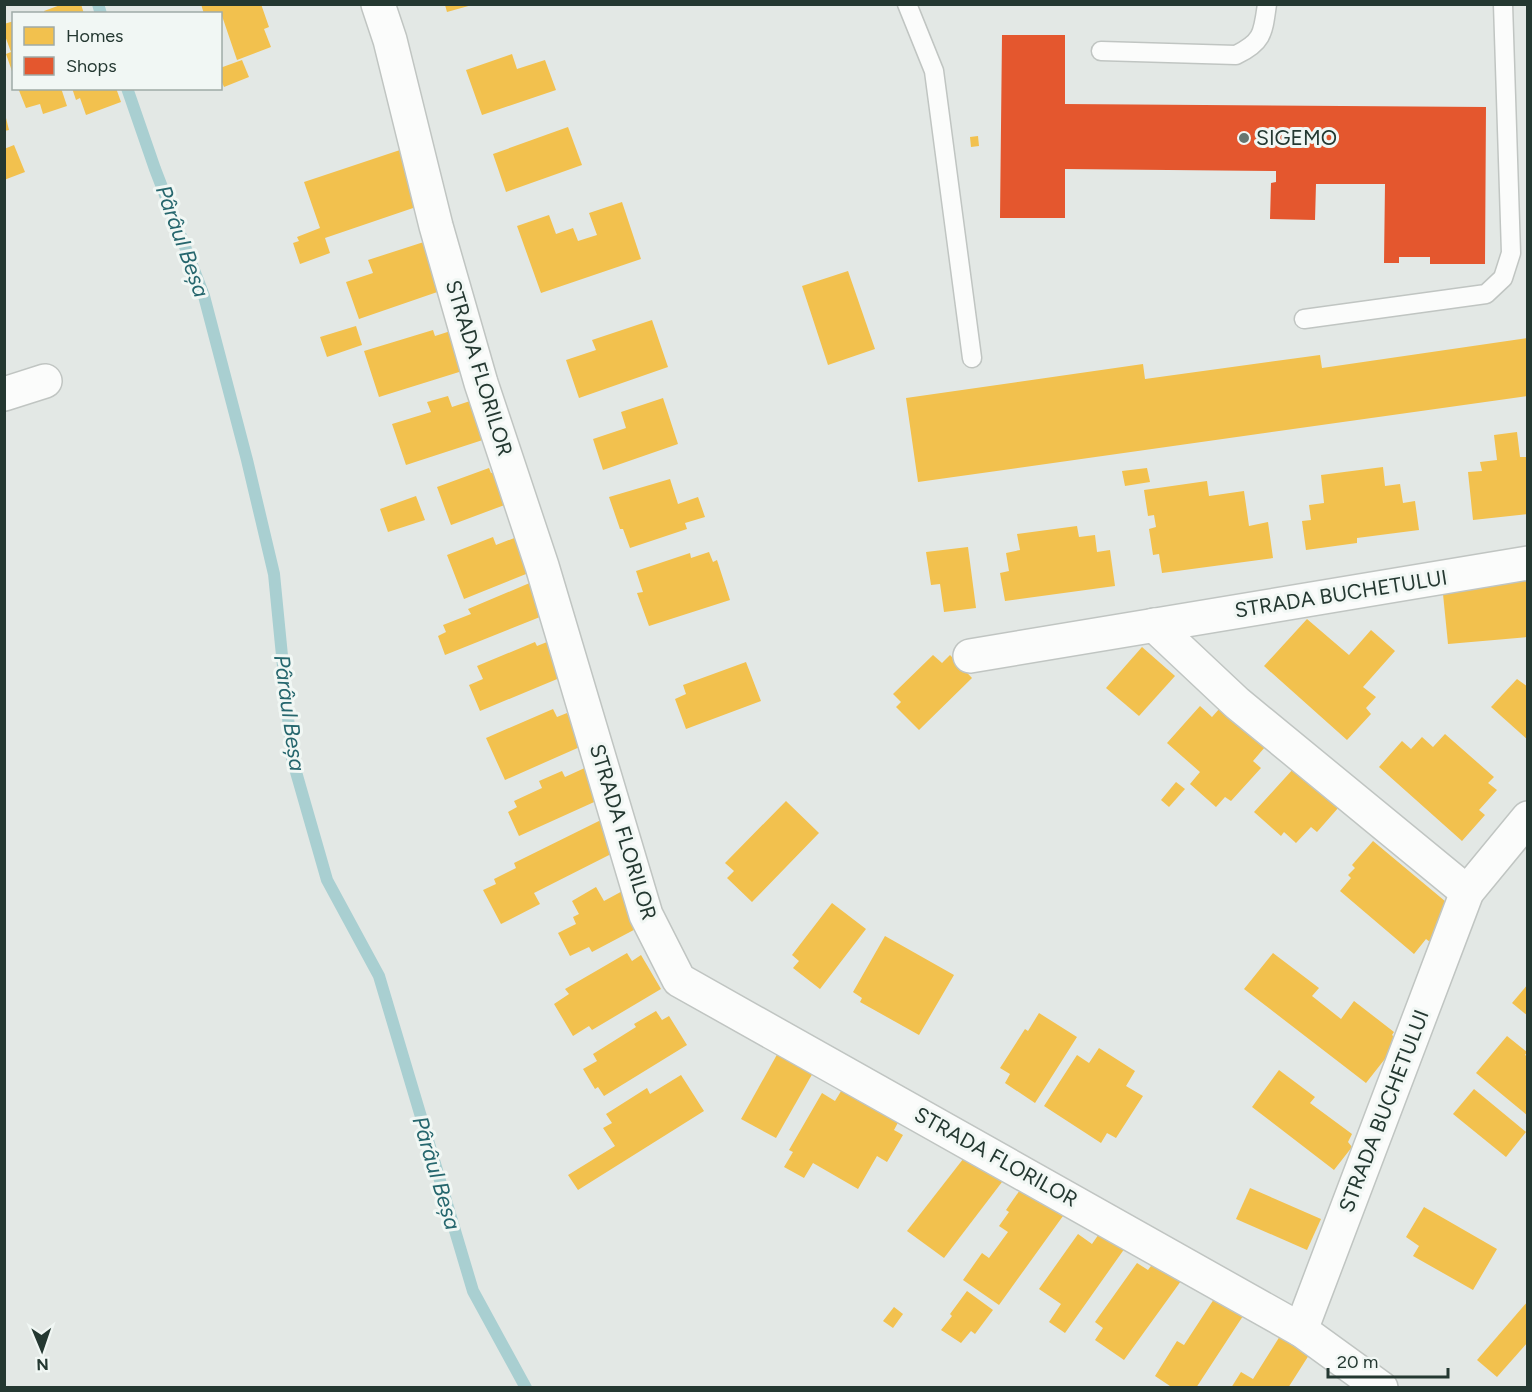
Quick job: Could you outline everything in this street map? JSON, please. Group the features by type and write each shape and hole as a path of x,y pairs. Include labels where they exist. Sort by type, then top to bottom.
{"street":[{"name":"STRADA FLORILOR","path":"378,4 390,40 436,226 481,383 542,566 646,915 679,980 1301,1330 1381,1388"},
{"path":"4,394 45,381"},
{"name":"STRADA BUCHETULUI","path":"970,656 1527,563"},
{"path":"1154,625 1237,703 1467,892"},
{"name":"STRADA BUCHETULUI","path":"1301,1330 1467,892 1527,818"}],"lane":[{"path":"907,4 934,71 972,358"},
{"path":"1101,51 1236,56 1252,48 1263,33 1267,4"},
{"path":"1304,319 1486,294 1503,278 1511,254 1503,4"}],"building: Homes":[{"path":"63,4 81,4 83,12 44,12"},
{"path":"201,4 261,4 269,27 264,29 271,47 237,60 222,12 203,12"},
{"path":"445,5 472,5 447,12"},
{"path":"12,22 12,71 6,54 11,52 4,33 4,24"},
{"path":"512,54 517,69 545,60 556,90 482,115 466,70"},
{"path":"242,60 249,77 224,87 222,67"},
{"path":"19,90 62,90 67,106 43,114 40,104 26,108"},
{"path":"73,90 117,90 121,102 86,115 80,98 76,100"},
{"path":"4,110 9,130 4,131"},
{"path":"568,127 582,165 506,192 493,154"},
{"path":"978,136 979,146 971,147 970,137"},
{"path":"14,145 25,172 4,180 4,149"},
{"path":"400,150 419,206 325,238 330,253 300,264 293,243 299,241 297,237 320,228 304,182"},
{"path":"622,202 641,259 541,293 517,226 549,215 556,234 573,228 578,241 597,235 589,213"},
{"path":"430,240 446,289 359,319 346,282 373,273 368,260"},
{"path":"848,271 875,349 828,365 802,286"},
{"path":"652,320 668,367 579,398 566,360 596,350 592,340"},
{"path":"356,326 362,345 327,357 320,337"},
{"path":"460,328 472,368 379,397 364,351 433,330 435,336"},
{"path":"1528,338 1528,396 918,482 906,398 1143,364 1145,379 1320,355 1322,368"},
{"path":"448,396 452,407 482,397 495,436 406,465 392,424 431,412 427,402"},
{"path":"663,398 678,444 603,470 593,439 626,428 621,412"},
{"path":"1517,432 1520,457 1528,457 1528,514 1473,520 1468,472 1482,471 1480,462 1497,460 1494,435"},
{"path":"1383,467 1385,486 1400,484 1403,503 1415,501 1419,530 1357,538 1357,543 1306,550 1302,521 1311,520 1309,505 1324,503 1321,475"},
{"path":"489,468 491,473 506,468 518,500 451,525 437,487"},
{"path":"1147,468 1150,482 1125,486 1122,471"},
{"path":"670,479 678,504 698,497 705,517 685,523 687,529 630,548 623,529 620,529 609,497"},
{"path":"1207,481 1209,496 1244,491 1249,526 1268,522 1273,558 1162,573 1159,554 1153,555 1149,529 1156,527 1154,515 1148,516 1144,490"},
{"path":"416,496 425,520 388,532 380,509"},
{"path":"1077,526 1079,537 1095,535 1097,552 1110,550 1115,586 1005,601 1000,573 1009,571 1006,553 1020,550 1017,534"},
{"path":"522,535 536,570 464,599 447,555 493,537 496,545"},
{"path":"968,547 976,608 944,612 940,584 931,585 926,552"},
{"path":"709,552 713,562 717,560 730,600 649,626 637,593 643,592 636,571 690,553 691,558"},
{"path":"1528,570 1528,637 1448,644 1442,584"},
{"path":"532,582 545,615 445,655 438,636 446,632 443,625 471,614 468,609"},
{"path":"1307,619 1349,655 1371,630 1395,651 1363,687 1376,697 1366,708 1371,714 1347,740 1264,666"},
{"path":"535,642 537,646 547,642 562,677 480,711 469,685 483,679 477,666"},
{"path":"1142,647 1175,676 1139,716 1106,688"},
{"path":"933,655 942,663 950,655 972,678 919,730 896,707 901,702 893,694"},
{"path":"746,662 761,701 686,729 675,699 686,694 683,685"},
{"path":"1517,679 1528,687 1528,740 1491,707"},
{"path":"1200,706 1212,717 1220,708 1265,747 1253,761 1261,768 1231,801 1225,797 1216,807 1190,784 1200,772 1167,743"},
{"path":"553,709 557,717 567,713 582,746 505,780 486,738"},
{"path":"1445,734 1494,777 1488,783 1497,790 1479,810 1485,815 1462,841 1379,767 1402,741 1411,749 1422,737 1433,747"},
{"path":"589,766 603,798 519,836 508,812 517,807 514,801 542,788 539,781 562,771 565,777"},
{"path":"1294,768 1339,807 1317,832 1311,827 1296,843 1284,832 1281,836 1254,812"},
{"path":"1176,782 1185,789 1169,807 1161,800"},
{"path":"786,801 819,833 752,902 727,878 734,871 725,863"},
{"path":"605,818 621,849 534,893 540,904 501,924 483,890 496,884 494,879 516,868 514,863"},
{"path":"1373,841 1458,912 1430,942 1426,939 1414,954 1340,891 1351,878 1348,875 1355,868 1352,865"},
{"path":"596,887 604,901 628,888 647,923 592,952 589,947 570,956 558,933 576,924 573,917 579,914 572,901"},
{"path":"832,903 866,929 820,989 793,968 799,961 792,955"},
{"path":"885,936 954,975 919,1035 860,1002 862,998 853,992"},
{"path":"627,953 632,961 641,955 661,989 592,1030 589,1026 573,1036 554,1004 569,994 565,989"},
{"path":"1273,953 1319,988 1312,996 1341,1019 1354,1001 1394,1032 1392,1035 1399,1041 1366,1083 1244,989"},
{"path":"1528,984 1528,1016 1512,1003"},
{"path":"656,1011 662,1020 669,1016 687,1045 604,1096 598,1087 595,1089 583,1069 597,1061 593,1054 636,1027 634,1024"},
{"path":"1039,1013 1077,1037 1035,1103 1005,1083 1010,1074 1000,1068 1025,1029 1028,1031"},
{"path":"1507,1036 1527,1052 1525,1055 1528,1057 1528,1116 1476,1073"},
{"path":"1099,1048 1135,1071 1126,1086 1143,1096 1116,1138 1107,1133 1101,1143 1044,1106 1077,1055 1089,1063"},
{"path":"779,1051 814,1071 776,1138 741,1119"},
{"path":"1279,1070 1315,1097 1310,1103 1352,1134 1348,1142 1352,1147 1334,1170 1252,1107"},
{"path":"681,1075 704,1111 578,1190 568,1175 615,1146 603,1128 612,1123 606,1114 647,1088 650,1094"},
{"path":"846,1083 902,1115 894,1130 903,1135 887,1162 877,1156 858,1189 813,1163 804,1178 784,1167 793,1152 789,1150 822,1093 835,1101"},
{"path":"1474,1089 1526,1132 1506,1157 1453,1114"},
{"path":"967,1154 1002,1182 944,1258 907,1231"},
{"path":"1022,1187 1063,1216 999,1305 963,1280 982,1253 989,1258 1008,1232 999,1226 1009,1212 1006,1210"},
{"path":"1250,1188 1321,1219 1307,1250 1236,1219"},
{"path":"1424,1207 1497,1249 1473,1290 1413,1256 1419,1246 1406,1237"},
{"path":"1101,1231 1125,1248 1065,1333 1049,1322 1061,1304 1039,1289 1078,1234 1092,1244"},
{"path":"1154,1262 1181,1281 1124,1360 1095,1340 1103,1328 1095,1322 1137,1263 1148,1270"},
{"path":"967,1291 993,1310 975,1334 971,1331 961,1343 941,1330"},
{"path":"1214,1299 1243,1316 1196,1388 1173,1388 1155,1376 1177,1341 1184,1345"},
{"path":"1528,1301 1528,1342 1497,1377 1477,1360"},
{"path":"894,1307 903,1314 893,1328 883,1321"},
{"path":"1280,1336 1309,1355 1288,1388 1231,1388 1241,1372 1253,1379"}],"building: Shops":[{"name":"SIGEMO","path":"1002,35 1065,35 1065,104 1486,107 1485,264 1430,264 1430,257 1399,257 1399,263 1384,263 1385,184 1316,184 1315,220 1270,219 1271,183 1276,182 1276,171 1065,169 1065,218 1000,218"}],"waterway":[{"name":"Pârâul Beșa","path":"98,4 100,12"},
{"name":"Pârâul Beșa","path":"128,90 155,169 204,296 247,460 274,574 292,758 327,880 379,976 473,1291 526,1388"}],"place":[{"name":"SIGEMO","path":"1244,138"}]}
